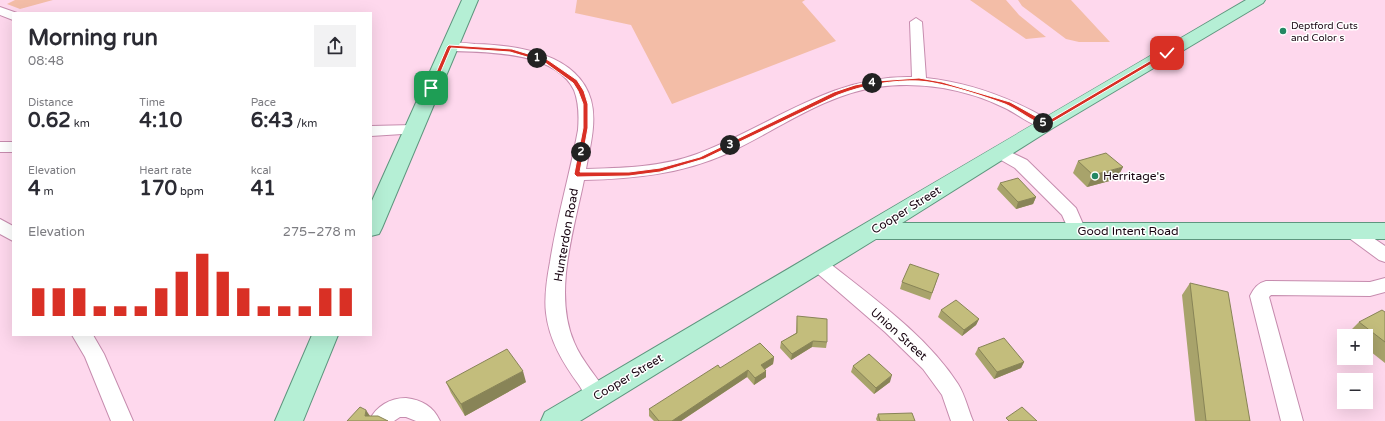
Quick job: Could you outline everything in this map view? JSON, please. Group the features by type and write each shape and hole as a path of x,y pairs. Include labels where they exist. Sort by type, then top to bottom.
{"main road":[{"path":"372,226 470,0"},
{"name":"Cooper Street","path":"555,421 872,231 1046,124 1257,0"},
{"name":"Good Intent Road","path":"872,231 1385,231"},
{"path":"289,421 325,336"}],"street":[{"path":"0,11 12,16"},
{"path":"916,22 919,80"},
{"name":"Hunterdon Road","path":"449,47 495,49 529,55 546,61 575,82 581,91 585,104 586,128 562,254 555,308 561,336 572,359 590,382 597,396"},
{"path":"577,174 629,174 678,166 702,158 836,93 876,82 919,80 973,92 1008,104 1046,124"},
{"path":"372,131 413,130"},
{"path":"0,147 12,147"},
{"path":"1000,152 1021,164 1070,212 1077,231"},
{"path":"0,225 12,234"},
{"path":"1350,231 1385,255"},
{"name":"Union Street","path":"817,263 892,326 930,363 951,391 962,421"},
{"path":"1292,421 1259,296 1266,288 1370,289 1385,285"},
{"path":"83,336 94,354 122,421"},
{"path":"380,421 388,412 399,407 411,408 421,412 429,421"},
{"path":"393,421 402,416 416,421"}],"shaded area":[{"path":"15,0 53,0 20,9 7,4"},
{"path":"577,0 805,0 802,2 836,41 672,104 631,25 575,13"},
{"path":"970,0 1006,0 1019,15 1046,37 1026,39"},
{"path":"1018,0 1071,0 1110,42 1079,42 1066,39 1022,6"}],"building":[{"path":"1106,153 1123,167 1093,175 1078,161"},
{"path":"1018,178 1036,197 1018,202 1000,183"},
{"path":"910,264 939,274 932,293 902,282"},
{"path":"1190,283 1228,292 1250,421 1206,421"},
{"path":"956,300 979,319 964,330 941,310"},
{"path":"1382,310 1385,312 1385,342 1373,333 1373,329 1368,329 1359,322"},
{"path":"797,316 827,319 827,342 813,341 792,354 781,342 797,333"},
{"path":"1004,338 1024,362 997,372 978,348"},
{"path":"760,343 774,357 761,365 766,371 755,378 748,370 672,421 659,421 649,409 718,365 720,368"},
{"path":"507,349 523,371 461,404 446,382"},
{"path":"869,354 892,375 876,388 853,366"},
{"path":"360,407 366,410 365,416 378,416 388,421 347,421"},
{"path":"1022,407 1037,421 1009,421 1006,418"},
{"path":"912,413 915,421 880,421 878,414"}],"place":[{"name":"Deptford Cuts and Color s","path":"1283,31"},
{"name":"Herritage's","path":"1095,176"}],"route":[{"path":"431,88 449,47 510,50 546,61 561,70 575,82 581,91 585,104 586,128 577,174 629,174 660,170 702,158 836,93 876,82 919,80 940,83 1008,104 1046,124 1167,53"}]}
